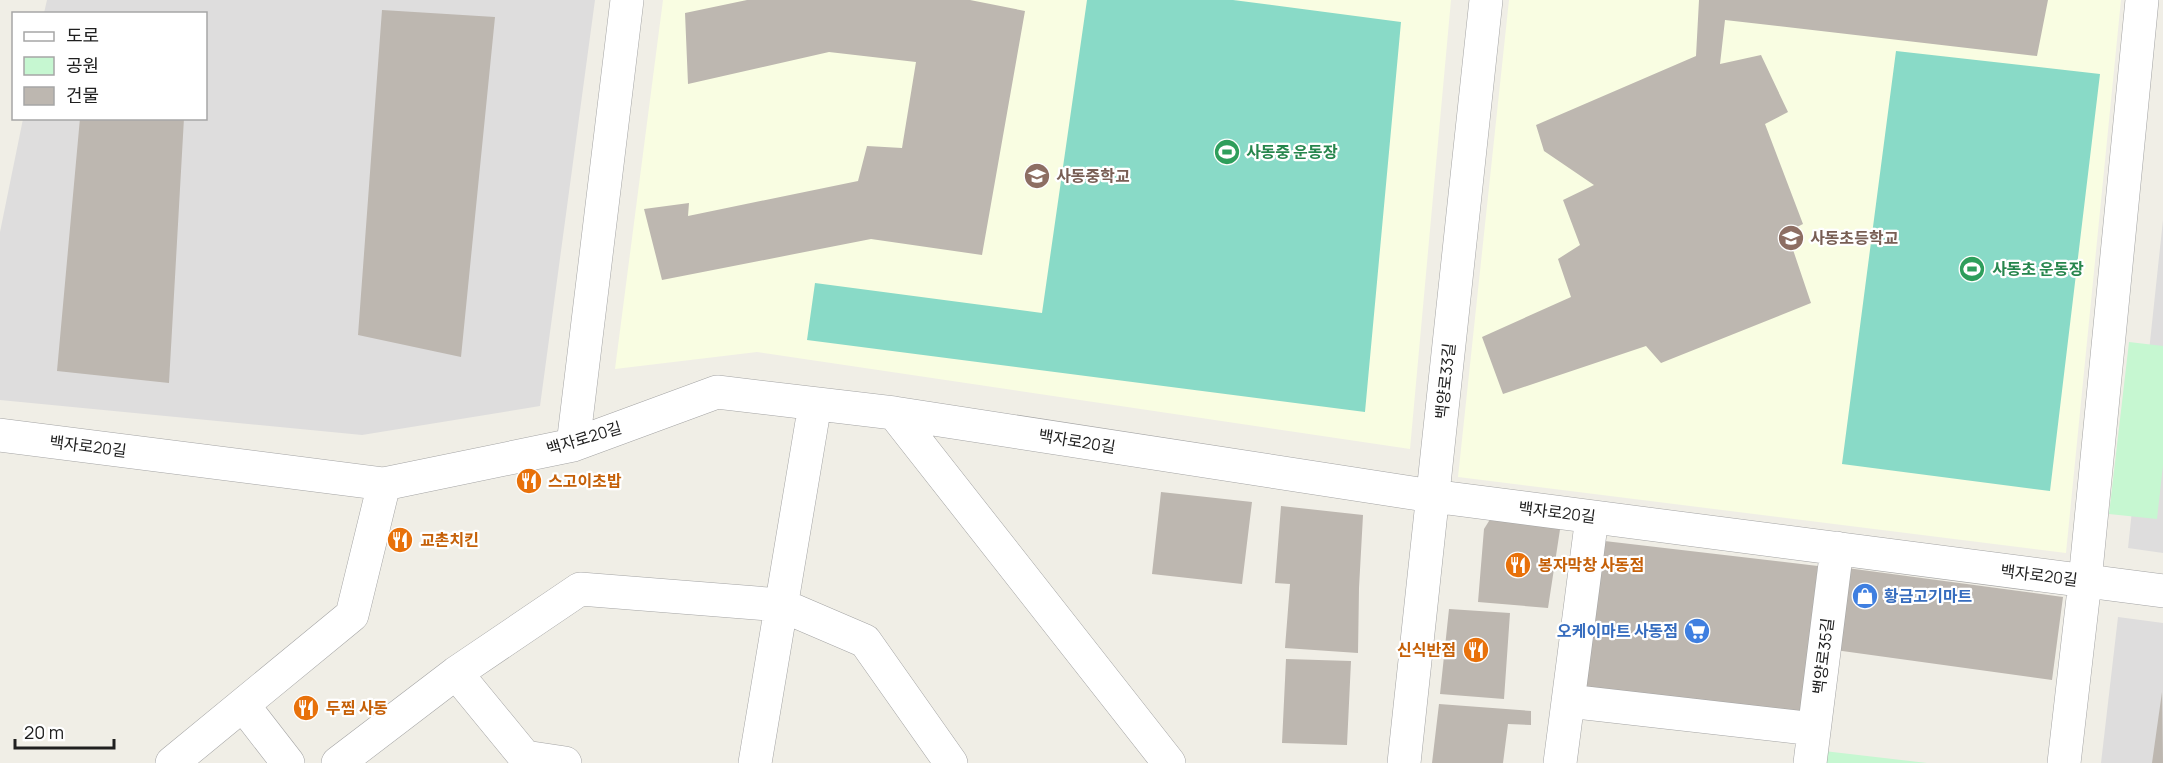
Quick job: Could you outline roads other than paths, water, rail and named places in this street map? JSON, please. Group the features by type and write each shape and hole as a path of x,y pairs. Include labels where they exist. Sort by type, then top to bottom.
{"street":[{"path":"573,445 627,0"},
{"name":"백양로33길","path":"1404,763 1486,0"},
{"path":"2064,763 2085,580 2142,0"},
{"name":"백자로20길","path":"0,435 384,484 573,445 717,392 894,413 1432,496 2163,591"},
{"path":"755,763 815,404"},
{"path":"894,413 1169,763"},
{"path":"172,763 352,615 384,484"},
{"path":"1560,763 1592,517"},
{"name":"백양로35길","path":"1810,763 1837,548"},
{"path":"338,763 456,673 580,589 781,605 865,640 951,763"},
{"path":"456,673 525,757 565,763"},
{"path":"1568,701 1814,729"},
{"path":"243,705 288,763"}],"place":[{"name":"사동중 운동장","path":"1227,152"},
{"name":"사동중학교","path":"1037,176"},
{"name":"사동초등학교","path":"1791,238"},
{"name":"사동초 운동장","path":"1972,269"},
{"name":"스고이초밥","path":"529,481"},
{"name":"교촌치킨","path":"400,540"},
{"name":"봉자막창 사동점","path":"1518,565"},
{"name":"황금고기마트","path":"1865,596"},
{"name":"오케이마트 사동점","path":"1697,631"},
{"name":"신식반점","path":"1476,650"},
{"name":"두찜 사동","path":"306,708"}]}
